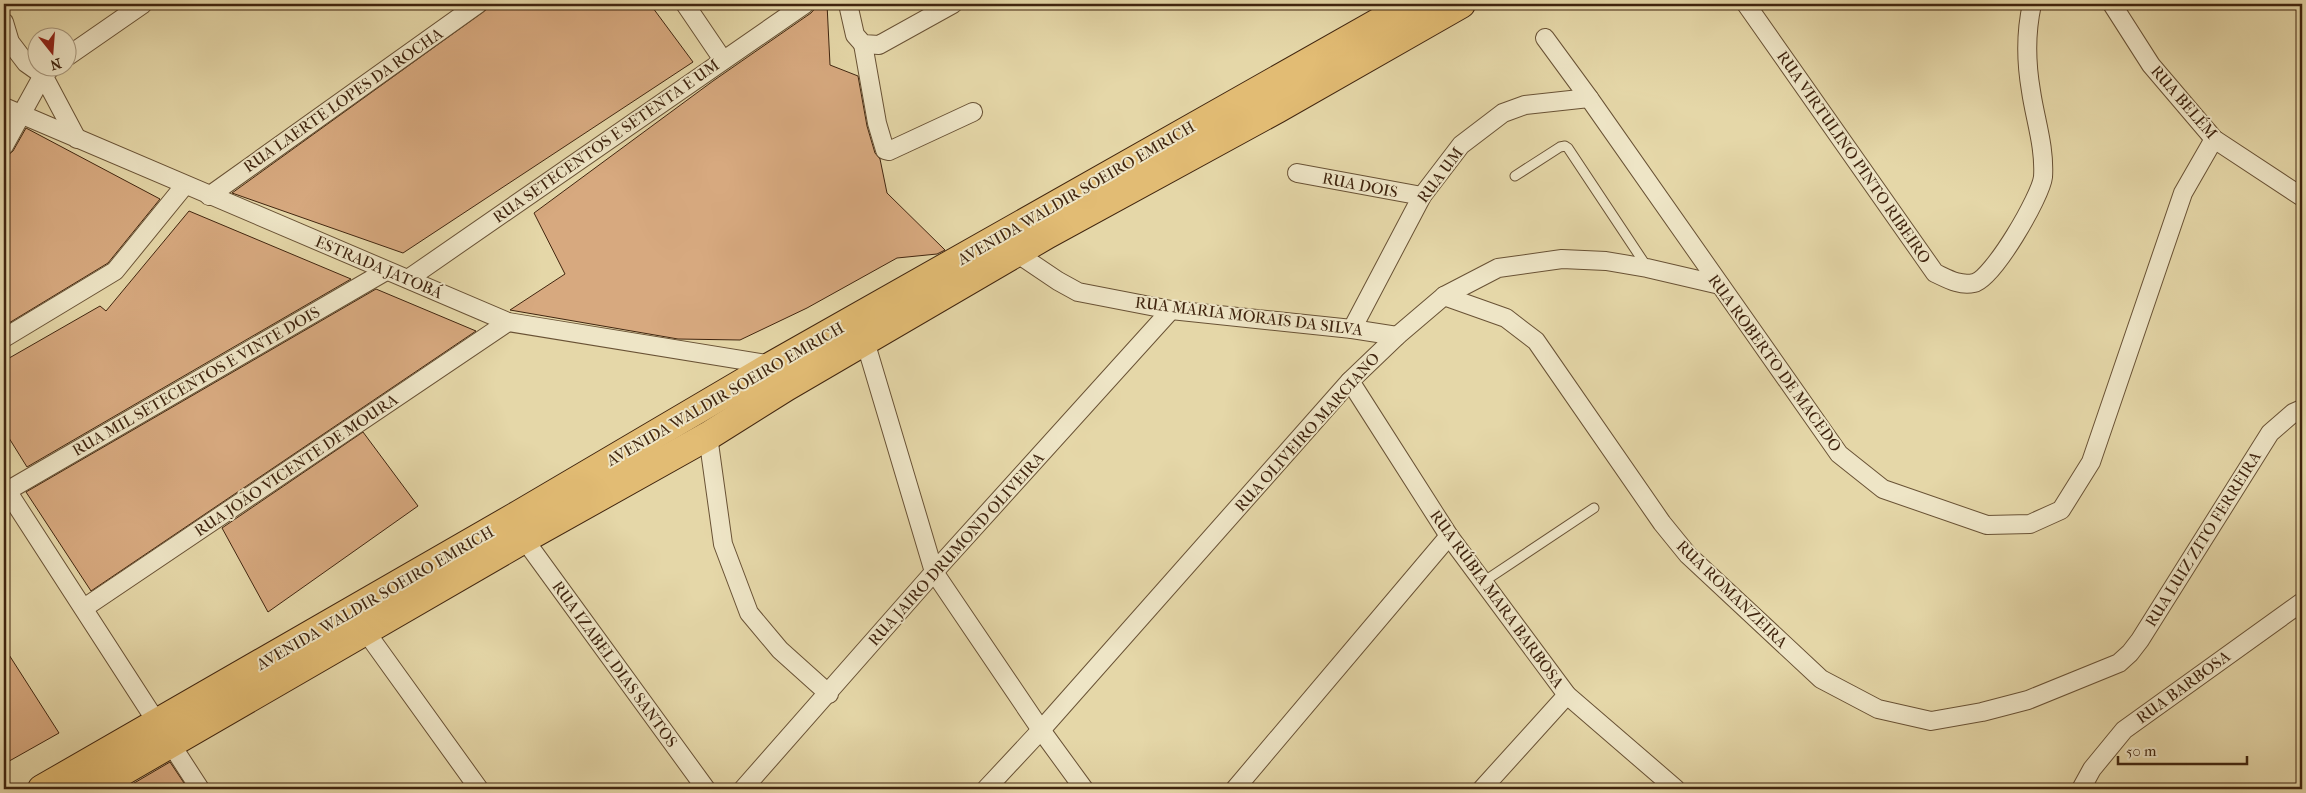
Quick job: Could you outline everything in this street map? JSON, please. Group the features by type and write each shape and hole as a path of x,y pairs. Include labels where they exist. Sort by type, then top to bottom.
{"main road":[{"name":"AVENIDA WALDIR SOEIRO EMRICH","path":"42,789 164,733 366,632 524,539 708,436 786,387 865,341 1142,154 1411,4"},
{"name":"AVENIDA WALDIR SOEIRO EMRICH","path":"92,789 164,733 520,514 773,365 1277,109 1461,4"}],"street":[{"path":"78,49 143,4"},
{"name":"RUA LAERTE LOPES DA ROCHA","path":"208,196 478,4"},
{"path":"684,4 723,60"},
{"name":"RUA SETECENTOS E SETENTA E UM","path":"408,279 805,4"},
{"path":"848,4 855,35 863,44 877,123 885,150 889,151 973,112"},
{"path":"863,44 879,45 953,4"},
{"name":"RUA VIRTULINO PINTO RIBEIRO","path":"1746,4 1935,273 1956,284 1976,283 1995,267 2027,216 2043,179 2043,149 2030,89 2027,27 2032,4"},
{"name":"RUA BELÉM","path":"2112,4 2150,65 2214,138 2302,197"},
{"path":"4,22 10,42 28,64"},
{"name":"RUA ROBERTO DE MACEDO","path":"1545,38 1839,454 1883,489 1988,525 2030,524 2061,510 2092,462 2183,193 2214,138"},
{"path":"4,146 12,110 42,78"},
{"path":"51,78 78,139"},
{"name":"RUA UM","path":"1352,329 1422,196 1461,145 1503,113 1525,105 1589,98"},
{"name":"ESTRADA JATOBÁ","path":"12,110 208,196 508,322 773,365"},
{"name":"RUA DOIS","path":"1297,173 1422,196"},
{"path":"4,338 115,271 185,185"},
{"name":"RUA MARIA MORAIS DA SILVA","path":"1006,246 1078,292 1171,310 1352,329 1397,336"},
{"name":"RUA OLIVEIRO MARCIANO","path":"986,789 1041,730 1350,381 1397,336 1444,296 1498,268 1562,258 1606,261 1647,268 1720,285"},
{"name":"RUA MIL SETECENTOS E VINTE DOIS","path":"5,489 386,271"},
{"name":"RUA ROMANZEIRA","path":"1444,296 1506,318 1536,341 1662,523 1683,548 1821,679 1878,709 1931,721 1982,712 2028,700 2105,670"},
{"name":"RUA JAIRO DRUMOND OLIVEIRA","path":"742,789 829,694 934,572 1171,310"},
{"name":"RUA JOÃO VICENTE DE MOURA","path":"84,608 508,322"},
{"path":"865,341 934,572 1041,730 1084,789"},
{"name":"RUA RÚBIA MARA BARBOSA","path":"1350,381 1449,536 1567,695 1676,789"},
{"name":"RUA LUIZ ZITO FERREIRA","path":"2105,670 2119,663 2140,640 2270,433 2293,413 2302,409"},
{"path":"708,436 723,544 749,613 780,650 829,694"},
{"path":"5,489 200,789"},
{"path":"1235,789 1449,536"},
{"name":"RUA IZABEL DIAS SANTOS","path":"524,539 706,789"},
{"name":"RUA BARBOSA","path":"2081,789 2092,769 2124,730 2302,602"},
{"path":"366,632 479,789"},
{"path":"1482,789 1567,695"}],"lane":[{"path":"1515,176 1560,148 1565,146 1568,148 1647,268"},
{"path":"1483,582 1594,508"}],"building":[{"path":"494,4 650,4 693,62 403,253 232,193"},
{"path":"819,4 827,4 830,65 858,76 867,126 875,153 880,159 887,193 945,250 937,254 897,258 807,308 740,340 678,339 510,310 565,274 534,213 713,81 811,13"},
{"path":"26,128 160,199 108,263 4,326 4,162 13,151"},
{"path":"189,211 351,279 27,467 4,430 4,361 100,306 106,311"},
{"path":"376,289 476,331 91,591 26,492"},
{"path":"363,432 418,506 268,612 222,528"},
{"path":"4,647 59,733 4,764"},
{"path":"170,762 188,789 124,789"}]}
